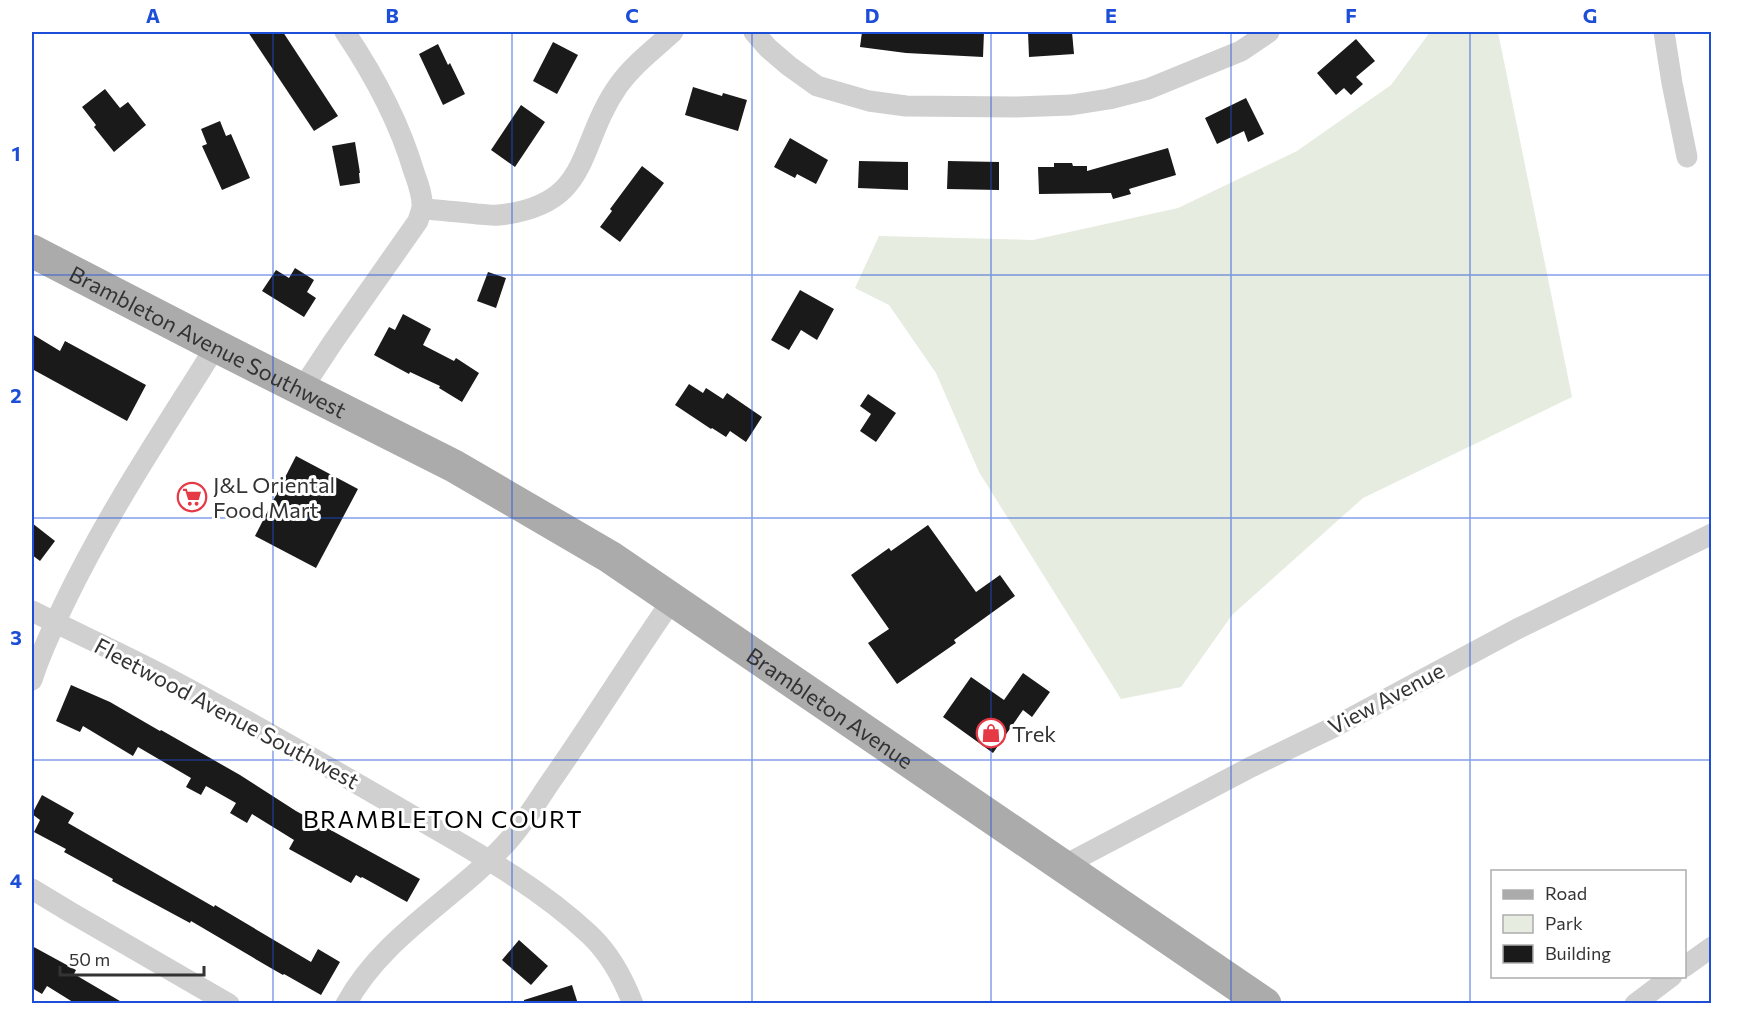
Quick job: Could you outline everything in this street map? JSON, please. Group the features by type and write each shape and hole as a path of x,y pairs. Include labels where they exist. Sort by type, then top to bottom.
{"main road":[{"name":"Brambleton Avenue Southwest","path":"32,251 384,432"},
{"name":"Brambleton Avenue","path":"384,432 454,466 610,557 1265,1004"}],"street":[{"path":"302,389 418,221 422,209 421,196 407,150 392,112 345,32"},
{"path":"422,209 496,216 542,205 558,196 575,175 586,156 603,113 617,87 632,69 673,32"},
{"path":"754,32 768,48 817,86 868,100 906,106 1016,107 1071,105 1110,99 1148,89 1241,51 1269,32"},
{"path":"1664,32 1687,157"},
{"path":"32,680 55,622 98,536 216,346"},
{"name":"View Avenue","path":"1063,866 1251,767 1334,727 1517,629 1712,534"},
{"path":"346,1004 371,967 392,944 490,861 511,838 579,741 673,599"},
{"name":"Fleetwood Avenue Southwest","path":"32,611 166,676 490,861 567,915 590,935 604,950 622,977 633,1004"},
{"path":"32,889 229,1004"},
{"path":"1686,966 1712,947"},
{"path":"1635,1004 1669,978"}],"green space":[{"path":"1430,32 1498,32 1572,397 1363,498 1232,615 1181,687 1121,699 979,472 936,373 889,305 855,288 879,236 1033,240 1178,208 1297,151 1391,85"}],"building":[{"path":"248,32 283,32 338,116 314,131"},
{"path":"862,32 984,32 983,57 906,53 860,47"},
{"path":"1028,32 1072,32 1074,54 1029,57"},
{"path":"1356,39 1375,61 1356,77 1363,84 1351,95 1344,88 1336,95 1317,73"},
{"path":"553,42 578,55 557,94 533,81"},
{"path":"438,44 465,94 443,105 419,54"},
{"path":"693,87 722,96 723,93 747,100 738,131 685,115"},
{"path":"105,89 120,108 128,102 146,125 114,152 94,127 96,125 82,107"},
{"path":"1246,98 1264,134 1248,142 1244,131 1217,144 1205,118"},
{"path":"521,105 545,122 515,167 491,150"},
{"path":"220,121 226,136 231,134 250,178 222,190 202,146 207,144 201,129"},
{"path":"790,138 828,160 816,184 797,174 795,178 774,167"},
{"path":"355,142 360,183 340,186 332,146"},
{"path":"1168,148 1176,175 1129,189 1131,194 1113,199 1111,193 1039,194 1038,167 1054,167 1054,163 1072,163 1073,166 1087,166 1087,171"},
{"path":"859,161 908,162 908,190 858,188"},
{"path":"948,161 999,162 999,190 947,189"},
{"path":"642,166 664,183 620,242 600,227 612,211 610,209"},
{"path":"295,268 314,280 307,292 316,298 304,317 262,291 276,270 289,278"},
{"path":"488,272 506,278 496,308 477,301"},
{"path":"800,290 834,309 817,340 801,330 789,350 771,340"},
{"path":"403,314 431,329 423,345 454,361 456,358 479,373 462,402 439,388 440,386 410,372 409,374 374,355 389,327 395,330"},
{"path":"32,334 60,351 65,341 146,385 127,421 32,369"},
{"path":"689,384 703,393 706,388 723,399 727,393 762,417 746,442 730,431 726,437 675,405"},
{"path":"868,394 896,413 876,442 860,431 871,414 860,406"},
{"path":"296,456 358,489 316,568 255,536"},
{"path":"32,523 55,541 40,561 32,555"},
{"path":"928,525 976,592 1000,575 1015,596 954,640 956,643 897,684 868,643 889,629 851,575 889,548 891,551"},
{"path":"1023,673 1050,692 1032,717 1023,710 993,753 943,717 971,677 1004,700"},
{"path":"71,685 110,702 161,730 240,775 296,811 420,879 407,902 362,877 356,875 351,883 289,849 294,840 252,814 247,823 230,813 236,803 206,786 201,795 186,787 191,778 138,747 133,756 83,726 80,732 56,721"},
{"path":"42,795 74,813 68,823 214,907 215,905 311,962 318,949 340,962 321,995 191,921 190,923 112,881 113,879 64,852 66,849 34,832 40,820 32,814"},
{"path":"519,940 548,966 531,985 502,960"},
{"path":"32,946 76,970 74,974 125,1004 76,1004 47,986 42,994 32,988"},
{"path":"572,985 578,1004 524,1004 524,1000"}],"place":[{"name":"J&L Oriental Food Mart","path":"192,497"},
{"name":"Trek","path":"991,733"}],"district":[{"name":"BRAMBLETON COURT","path":"443,818"}]}
